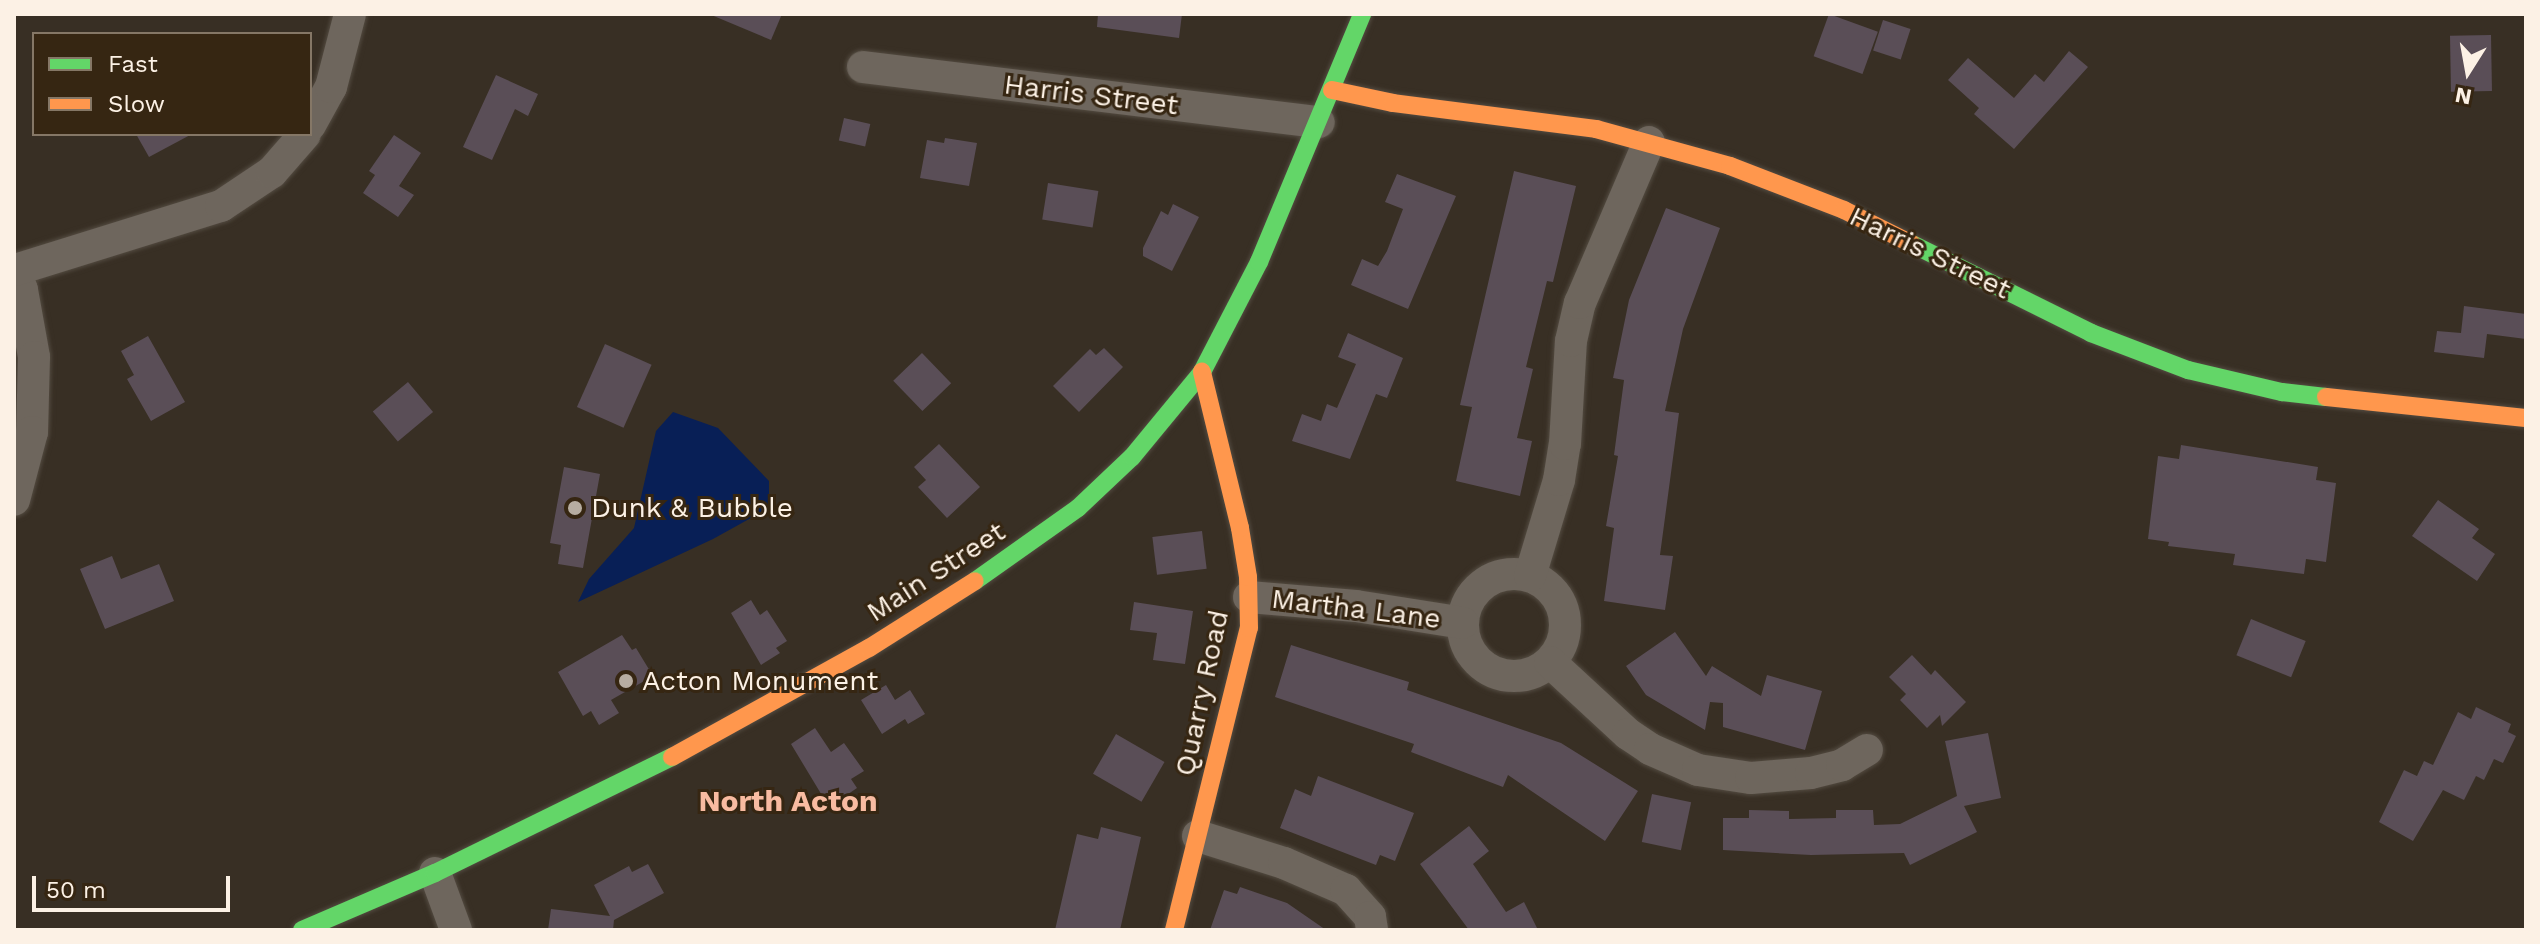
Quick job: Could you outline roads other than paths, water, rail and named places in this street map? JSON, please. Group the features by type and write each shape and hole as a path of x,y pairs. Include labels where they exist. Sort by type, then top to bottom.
{"street":[{"path":"312,121 331,87 350,14"},
{"name":"Main Street","path":"302,930 435,873 662,763 869,648 1010,559 1057,525 1132,457 1202,372 1259,262 1362,14"},
{"name":"Harris Street","path":"863,67 1319,122"},
{"name":"Harris Street","path":"1332,90 1393,103 1566,124 1649,142 1730,166 1818,199 2091,333 2188,370 2249,386 2315,397 2526,418"},
{"path":"14,500 32,432 34,357 22,290 14,269 221,206 272,172 303,136"},
{"path":"1530,576 1559,480 1565,444 1571,341 1580,303 1649,142"},
{"name":"Quarry Road","path":"1174,930 1249,628 1249,597 1240,528 1202,372"},
{"path":"1509,574 1530,576 1554,592 1563,609 1564,637 1550,662 1523,675 1493,671 1471,651 1463,623 1473,594 1489,580 1509,574"},
{"name":"Martha Lane","path":"1249,597 1356,606 1463,623"},
{"path":"1550,662 1628,734 1650,749 1698,770 1751,778 1811,773 1842,765 1867,750"},
{"path":"1198,836 1284,863 1346,890 1370,917 1372,930"},
{"path":"435,873 456,930"}],"water":[{"path":"673,412 718,428 769,481 769,508 713,539 578,602 589,579 634,528 656,431"}],"place":[{"name":"Dunk & Bubble","path":"575,508"},
{"name":"Acton Monument","path":"626,681"}],"district":[{"name":"North Acton","path":"788,801"}]}
